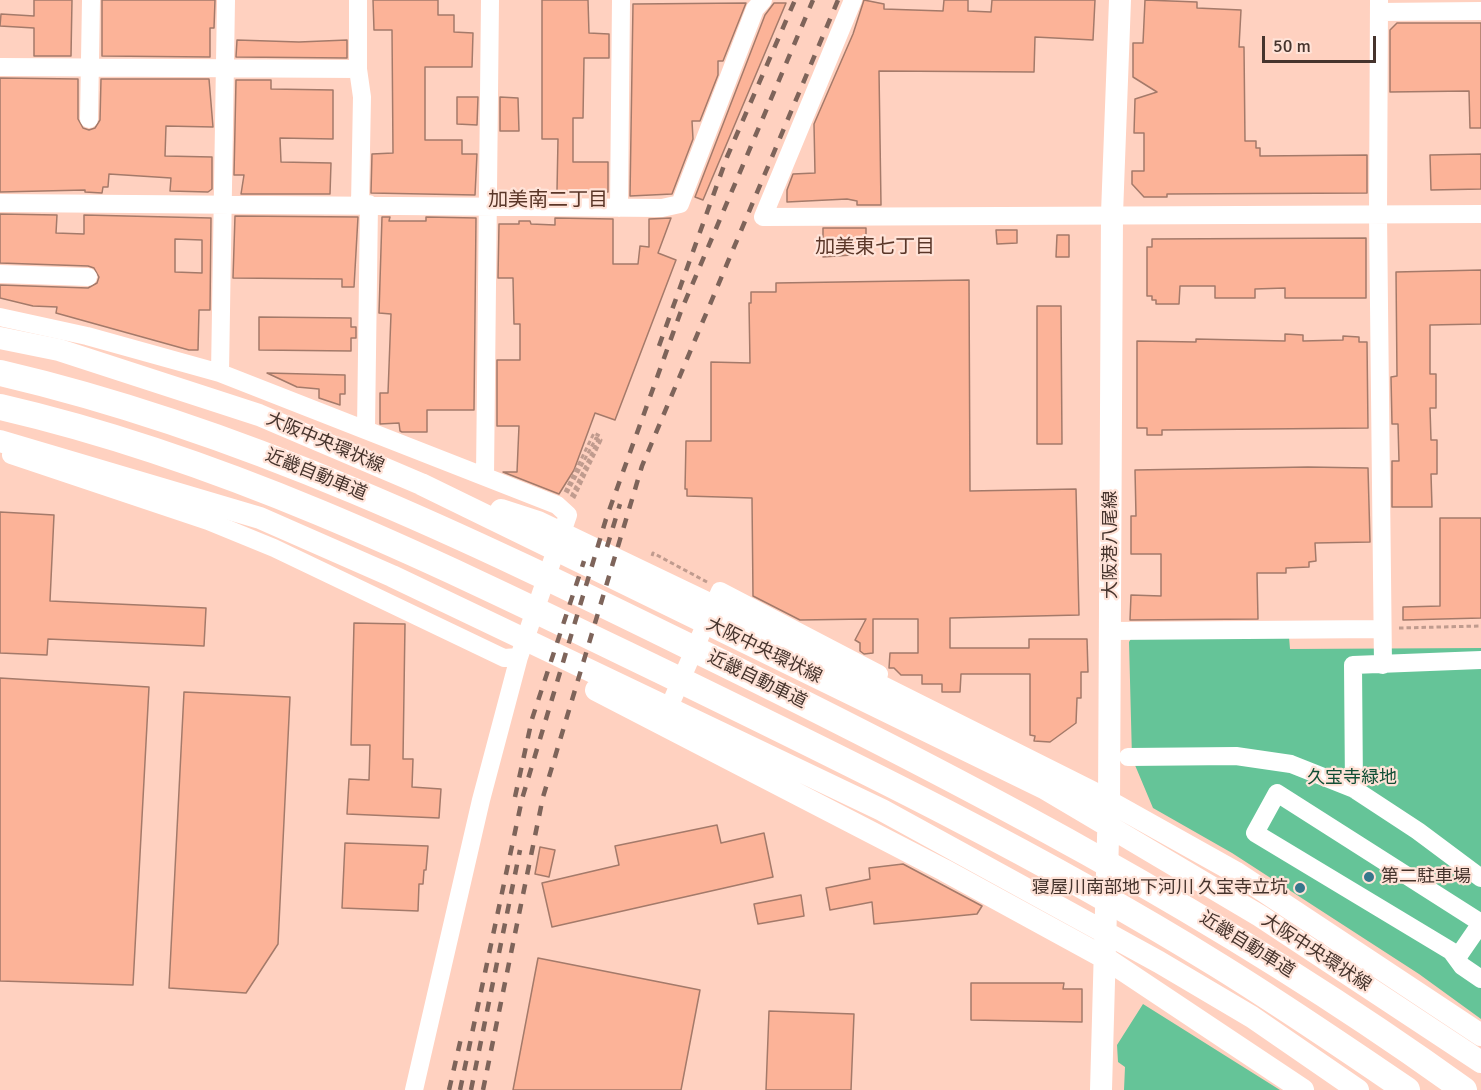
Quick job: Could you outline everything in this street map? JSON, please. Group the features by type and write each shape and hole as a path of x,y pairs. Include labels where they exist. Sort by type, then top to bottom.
{"highway":[{"name":"近畿自動車道","path":"0,373 62,387 177,422 288,462 519,563 739,670 1013,810 1125,871 1326,995 1464,1090"},
{"name":"近畿自動車道","path":"0,407 59,421 169,453 394,543 512,598 1009,846 1214,963 1407,1090"}],"main road":[{"name":"大阪港八尾線","path":"1101,1090 1109,802 1112,214 1120,0"},
{"name":"大阪中央環状線","path":"0,338 58,350 259,415 421,484 1044,788 1260,916 1481,1062"},
{"path":"0,441 260,518 392,576 882,810 1159,962 1252,1017 1358,1090"},
{"path":"421,484 538,522 874,683 1109,802 1234,872 1481,1035"},
{"path":"392,576 424,607 595,690 944,870 1105,958 1303,1090"}],"street":[{"path":"89,119 91,0"},
{"path":"220,373 226,0"},
{"path":"358,0 358,69 362,97 366,428"},
{"path":"485,476 490,0"},
{"path":"619,208 621,0"},
{"path":"853,0 763,217 1481,214"},
{"path":"0,203 364,204 489,208 662,208 680,204 757,3"},
{"path":"1383,658 1378,215 1379,6 1481,12"},
{"path":"0,67 358,69"},
{"path":"0,274 88,277"},
{"path":"0,317 87,336 220,373 366,428 557,505 568,515 519,657 481,800 414,1090"},
{"path":"0,451 208,521 274,548 504,658 519,657"},
{"path":"944,870 892,850 658,732 720,591 949,710 1001,747"},
{"path":"1110,631 1382,628"},
{"path":"1354,789 1353,665 1383,658 1481,660"},
{"path":"1128,757 1247,758 1291,764 1354,789 1418,831 1481,878"},
{"path":"1457,958 1481,923 1277,793 1255,833 1451,951 1462,966 1481,979"}],"path":[{"path":"563,495 594,433 600,436 568,502"},
{"path":"563,500 596,438 601,440 569,508"},
{"path":"1382,628 1481,626"}],"green space":[{"name":"久宝寺緑地","path":"1132,637 1289,637 1290,649 1481,648 1481,1019 1419,974 1232,853 1153,808 1132,758 1129,642"},
{"path":"1143,1004 1280,1090 1124,1090 1125,1067 1118,1062 1117,1045"}],"building":[{"path":"34,0 72,0 71,56 34,56 34,28 0,26 1,14 34,16"},
{"path":"102,0 215,0 214,28 210,28 210,57 102,56"},
{"path":"373,0 438,0 438,15 454,15 454,32 473,33 472,67 425,67 425,140 462,140 462,154 477,154 475,195 371,193 372,154 393,153 392,30 374,30"},
{"path":"542,0 588,0 589,33 609,34 609,58 584,58 583,118 573,118 573,162 608,162 608,192 557,191 558,139 542,139"},
{"path":"864,0 884,4 884,9 943,11 944,0 968,0 968,11 991,12 992,0 1095,0 1093,40 1035,37 1034,72 879,71 881,205 857,205 857,201 847,199 787,202 787,190 793,174 815,173 814,124 853,34"},
{"path":"1145,0 1197,2 1197,8 1241,10 1239,47 1244,47 1245,141 1256,141 1256,148 1260,148 1260,156 1367,155 1367,193 1167,194 1167,197 1144,197 1132,184 1132,171 1144,171 1144,133 1134,133 1135,99 1157,92 1133,77 1133,43 1143,43"},
{"path":"746,3 723,61 718,61 718,75 700,121 692,121 693,139 672,194 630,196 633,4"},
{"path":"774,3 786,3 703,200 695,197 765,15"},
{"path":"1397,23 1481,23 1481,128 1470,128 1469,91 1390,92 1390,30"},
{"path":"237,40 299,42 347,40 347,58 236,57"},
{"path":"0,78 78,79 78,119 83,128 89,130 95,128 100,120 101,79 209,79 213,127 166,126 165,156 212,157 212,189 208,192 170,191 171,178 109,174 108,187 103,187 102,193 85,192 85,190 0,192"},
{"path":"236,80 271,80 271,89 333,90 333,139 280,138 281,162 331,163 330,194 241,194 244,175 234,175"},
{"path":"457,97 478,97 477,125 457,124"},
{"path":"500,97 518,98 519,131 500,131"},
{"path":"1481,154 1481,189 1431,190 1430,155"},
{"path":"0,214 57,215 56,233 84,234 84,215 211,218 210,310 199,310 198,350 189,350 56,313 57,307 33,306 0,298 0,285 88,288 97,283 99,277 94,268 0,263","holes":["175,239 202,240 202,273 175,272"]},
{"path":"235,216 358,217 354,287 342,287 342,279 233,278"},
{"path":"382,217 390,217 389,221 426,221 426,217 476,218 474,410 427,410 427,432 402,432 399,423 380,424 380,393 388,393 391,314 379,313"},
{"path":"555,218 613,219 613,264 638,264 640,246 649,247 649,219 671,218 658,253 676,260 615,420 595,413 574,470 559,494 503,472 517,472 519,426 497,426 497,360 520,360 520,324 514,324 513,278 498,278 499,224 519,224 519,221 530,221 531,224 555,225"},
{"path":"823,228 866,228 866,254 823,257"},
{"path":"996,230 1017,230 1017,243 997,244"},
{"path":"1057,235 1069,235 1069,257 1056,257"},
{"path":"1366,238 1366,298 1285,298 1285,288 1255,289 1255,298 1215,298 1215,286 1180,286 1179,304 1156,304 1152,296 1147,296 1147,247 1152,247 1152,239"},
{"path":"1481,270 1481,324 1430,325 1430,374 1436,374 1436,408 1430,408 1431,440 1437,440 1437,474 1431,474 1432,507 1392,507 1392,461 1399,461 1398,424 1392,424 1391,377 1397,376 1396,272"},
{"path":"969,280 970,491 1076,489 1079,615 950,618 950,648 1029,648 1029,639 1087,639 1088,672 1081,672 1081,698 1077,698 1076,723 1050,742 1034,741 1035,736 1030,735 1030,674 961,674 960,692 942,692 942,684 922,684 922,675 901,675 894,668 889,668 890,653 918,653 918,619 873,619 873,653 864,654 860,651 860,643 855,640 866,619 800,620 753,596 752,498 687,496 687,489 685,489 686,441 711,441 711,362 750,363 749,303 751,303 751,292 776,292 776,283"},
{"path":"1037,306 1061,306 1062,444 1037,444"},
{"path":"259,317 351,318 351,327 356,327 356,338 351,338 351,351 259,350"},
{"path":"1285,334 1303,335 1303,341 1343,340 1343,336 1359,337 1359,342 1367,342 1368,428 1162,430 1162,435 1147,435 1147,428 1137,428 1137,341 1196,342 1196,339 1285,341"},
{"path":"267,373 345,375 345,394 340,394 340,405 319,398 319,389 297,387"},
{"path":"1368,468 1370,542 1315,543 1316,561 1309,562 1309,567 1286,568 1286,573 1257,573 1258,619 1130,620 1131,595 1161,596 1161,554 1131,554 1131,516 1136,516 1135,470"},
{"path":"0,512 54,515 50,601 206,608 204,646 48,639 47,655 0,653"},
{"path":"1440,518 1481,518 1481,618 1403,620 1403,607 1440,606"},
{"path":"354,623 405,624 403,759 413,759 412,787 441,789 439,818 347,814 349,779 369,780 370,745 351,745"},
{"path":"0,678 149,687 133,985 0,981"},
{"path":"184,692 290,697 278,944 246,993 169,988"},
{"path":"717,825 721,843 764,833 773,877 552,927 542,883 619,865 615,846"},
{"path":"345,843 428,846 423,884 419,884 418,911 342,908"},
{"path":"540,847 555,850 549,877 535,874"},
{"path":"903,864 982,906 977,914 874,924 872,902 830,910 826,888 870,879 869,868"},
{"path":"801,895 804,916 758,924 754,904"},
{"path":"538,958 700,990 681,1090 513,1090"},
{"path":"971,983 1064,983 1063,989 1082,989 1082,1022 971,1020"},
{"path":"769,1011 854,1014 851,1090 766,1090"}],"railway":[{"path":"659,346 727,157 795,0"},
{"path":"460,1090 522,799 606,519 681,311 813,0"},
{"path":"483,1090 543,797 642,466 838,0"},
{"path":"607,547 620,504"},
{"path":"515,797 532,719 584,561"},
{"path":"471,1090 520,850"},
{"path":"449,1090 462,1034"}],"place":[{"name":"第二駐車場","path":"1369,877"},
{"name":"寝屋川南部地下河川 久宝寺立坑","path":"1300,888"}],"district":[{"name":"加美南二丁目","path":"548,201"},
{"name":"加美東七丁目","path":"875,248"}]}
